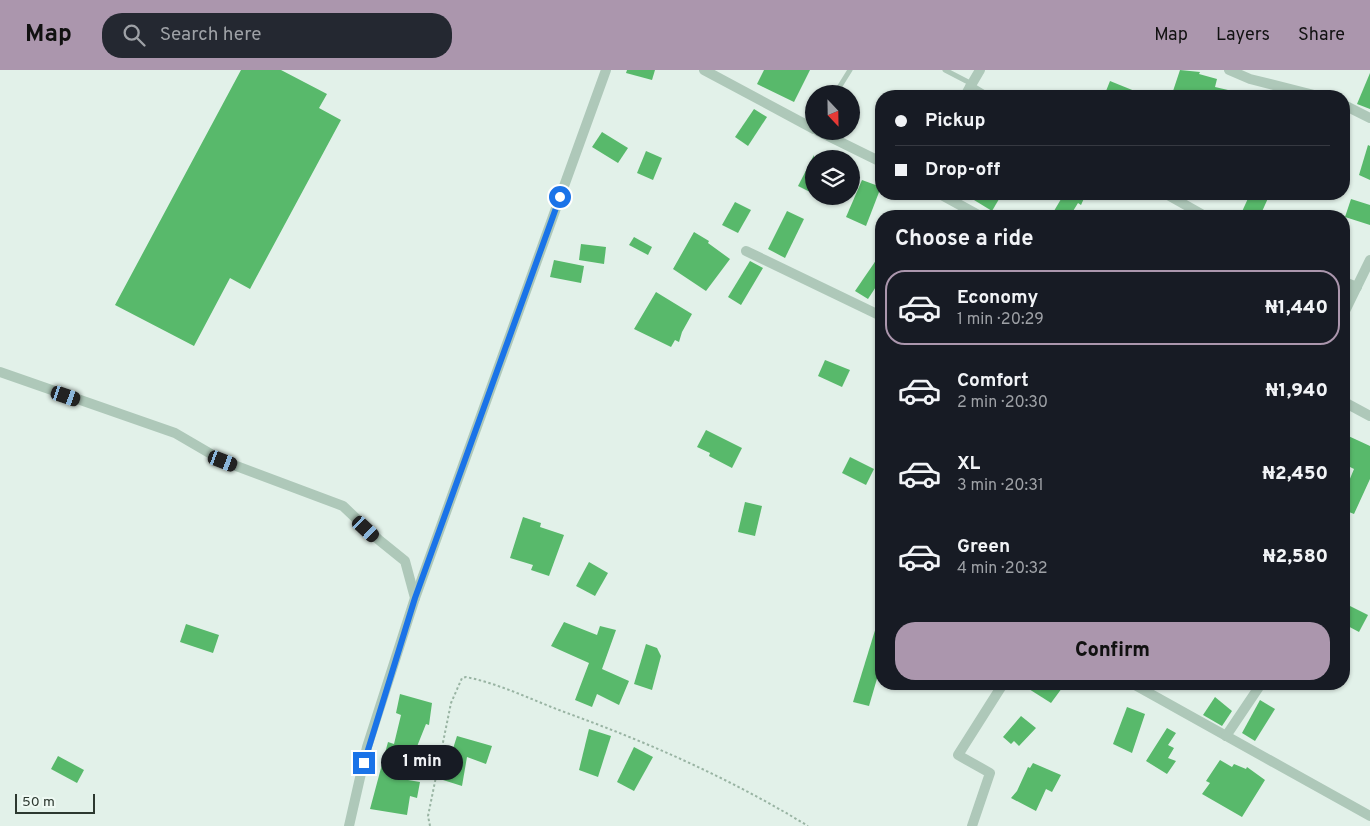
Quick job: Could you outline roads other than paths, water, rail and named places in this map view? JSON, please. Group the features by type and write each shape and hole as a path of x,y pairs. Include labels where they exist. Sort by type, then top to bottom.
{"street":[{"path":"349,826 367,747 415,598 606,70"},
{"path":"704,70 805,124"},
{"path":"968,90 980,70"},
{"path":"1229,70 1250,80 1292,90"},
{"path":"971,85 977,90"},
{"path":"1350,108 1370,118"},
{"path":"836,140 875,159"},
{"path":"951,200 969,210"},
{"path":"1177,200 1194,210"},
{"path":"746,251 875,313"},
{"path":"1350,301 1370,260"},
{"path":"1350,284 1357,287"},
{"path":"0,372 175,433 223,461 343,506 378,540 405,561 415,598"},
{"path":"1350,405 1370,416"},
{"path":"972,826 990,773 958,756 999,690"},
{"path":"1144,690 1370,816"},
{"path":"1226,736 1257,690"}],"lane":[{"path":"841,85 850,70"},
{"path":"945,70 971,85"}]}
